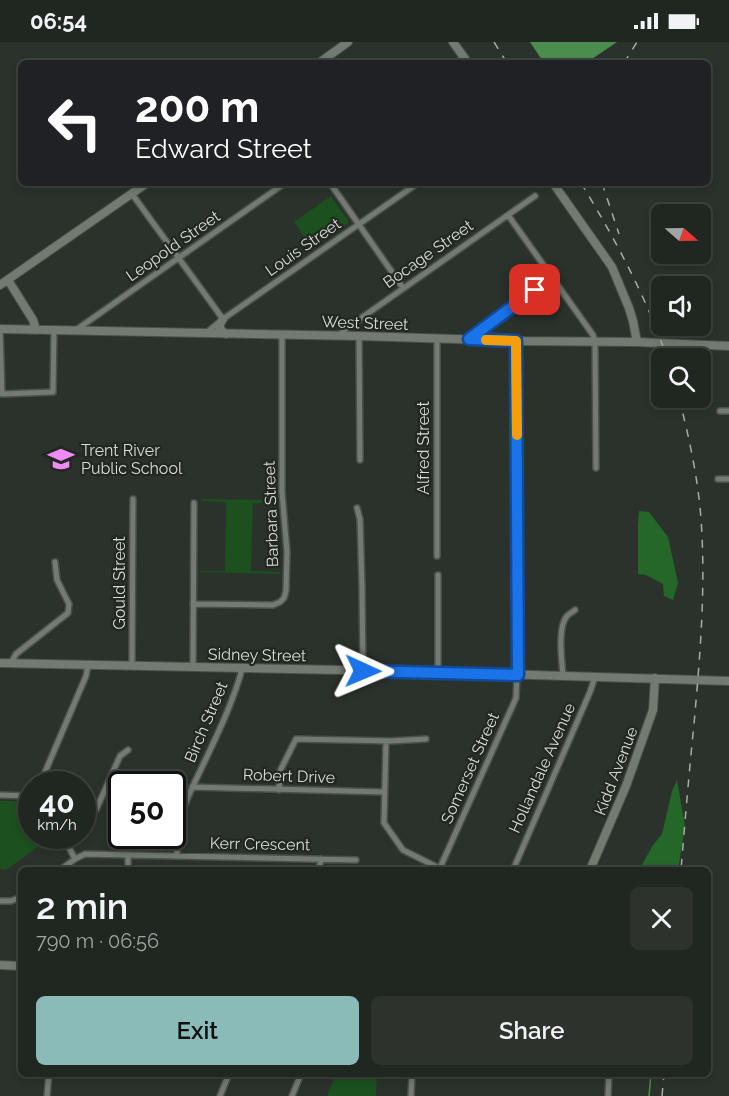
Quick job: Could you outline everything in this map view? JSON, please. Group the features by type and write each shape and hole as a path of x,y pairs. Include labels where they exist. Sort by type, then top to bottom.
{"street":[{"path":"323,60 348,42"},
{"path":"453,42 466,60"},
{"path":"0,285 143,186"},
{"name":"Leopold Street","path":"76,330 281,186"},
{"path":"332,186 403,288"},
{"name":"Louis Street","path":"205,334 223,319 414,186"},
{"path":"555,186 612,267 629,308 637,342"},
{"path":"132,194 223,319 219,327 220,331 226,334"},
{"name":"Bocage Street","path":"338,336 535,196"},
{"path":"508,215 593,335 595,342 596,468"},
{"path":"469,339 551,277"},
{"path":"8,280 33,320 36,330"},
{"path":"0,330 2,394 51,393 54,390 54,331"},
{"name":"West Street","path":"0,330 637,342 729,346"},
{"name":"Barbara Street","path":"193,604 273,605 284,598 287,552 282,492 282,335"},
{"path":"359,336 360,459"},
{"name":"Alfred Street","path":"437,339 437,556"},
{"name":"Somerset Street","path":"440,867 516,698 518,675 516,341"},
{"path":"720,411 729,411"},
{"path":"718,479 729,479"},
{"name":"Gould Street","path":"132,666 133,499"},
{"path":"193,667 194,503"},
{"path":"357,508 360,519 363,671"},
{"path":"11,663 16,654 68,613 69,604 57,580 55,562"},
{"path":"438,574 438,672"},
{"path":"562,676 562,627 565,618 575,610"},
{"name":"Sidney Street","path":"0,663 438,672 729,681"},
{"path":"46,771 86,676 88,665"},
{"name":"Birch Street","path":"177,855 179,825 192,787 239,682 242,669"},
{"name":"Hollandale Avenue","path":"514,867 591,692 595,677"},
{"name":"Kidd Avenue","path":"591,867 626,786 653,710 655,678"},
{"path":"279,790 280,771 296,739 410,741 426,739"},
{"path":"386,741 384,823 403,850 435,867"},
{"path":"96,810 120,756 128,750"},
{"name":"Robert Drive","path":"192,787 384,792"},
{"path":"0,795 18,796"},
{"path":"70,849 75,859"},
{"name":"Kerr Crescent","path":"64,867 85,854 356,860"},
{"path":"128,855 128,867"},
{"path":"320,867 321,859"},
{"path":"0,901 18,898"},
{"path":"0,965 18,966"},
{"path":"47,1096 49,1077"},
{"path":"220,1096 228,1077"},
{"path":"292,1096 300,1077"},
{"path":"411,1096 412,1077"},
{"path":"608,1096 609,1077"}],"shaded area":[{"path":"530,42 617,42 590,60 542,60"},
{"path":"331,196 349,222 312,248 294,222"},
{"path":"202,499 275,500 275,503 253,503 251,571 280,572 280,574 200,572 225,571 226,502 202,501"},
{"path":"639,511 649,512 668,537 678,583 673,600 664,596 663,584 646,575 638,574"},
{"path":"677,780 685,826 678,867 641,867 662,834 672,791"},
{"path":"0,801 18,801 18,849 35,849 6,870 0,869"},
{"path":"335,1077 377,1077 376,1096 327,1096"}],"waterway":[{"path":"649,1096 651,1077"}],"railway":[{"path":"494,42 505,60"},
{"path":"626,60 637,42"},
{"path":"583,186 629,268 664,348"},
{"path":"603,186 619,234"},
{"path":"681,408 698,488 703,571 702,622 681,867"},
{"path":"662,1096 664,1077"}],"slow traffic":[{"path":"486,340 516,341 517,435"}],"place":[{"name":"Trent River Public School","path":"61,459"}],"route":[{"path":"363,671 518,675 516,341 469,339 535,290"}]}
